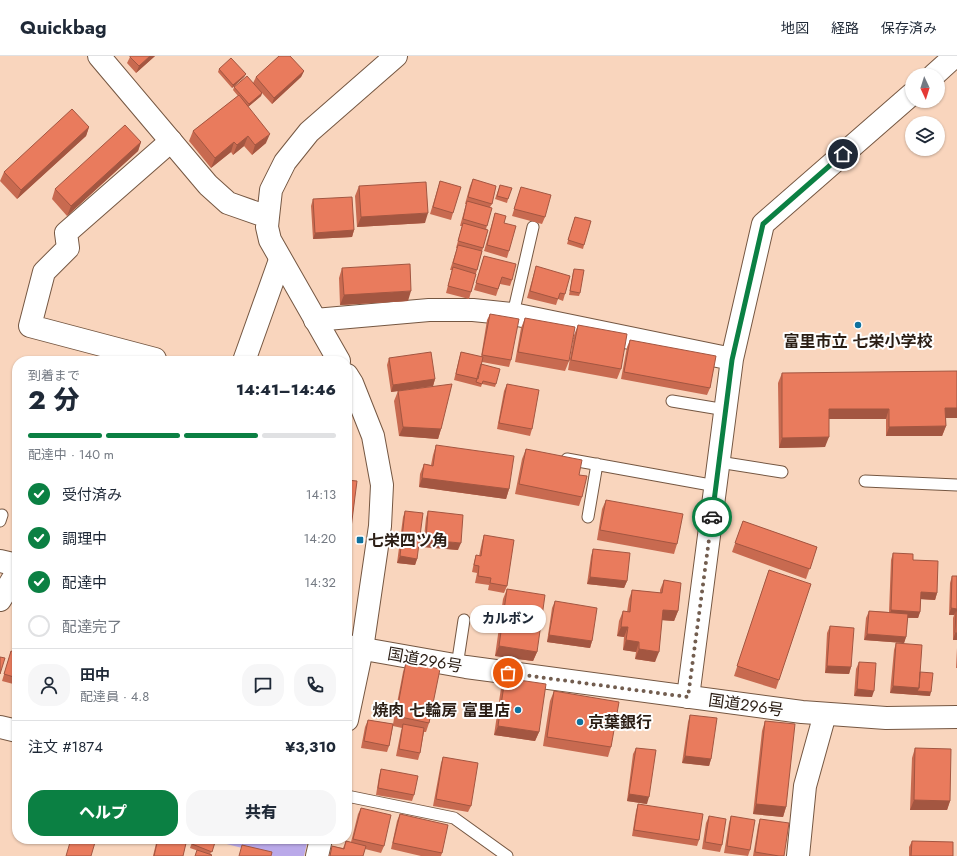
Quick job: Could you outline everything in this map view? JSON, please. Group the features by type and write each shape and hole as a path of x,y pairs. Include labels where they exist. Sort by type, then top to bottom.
{"main road":[{"path":"99,56 208,185 228,203 268,217"},
{"path":"336,356 280,260 270,240 267,227 271,190 285,162 309,132 396,56"},
{"path":"942,68 955,56"},
{"path":"688,697 732,360 763,224 905,100"},
{"path":"144,356 30,326 44,272 68,248 66,233 171,141"},
{"path":"246,356 280,260"},
{"path":"316,320 428,310 473,310 513,314 732,360"},
{"path":"352,383 374,436 382,485 380,526 354,648 352,669"},
{"path":"0,561 12,564"},
{"path":"0,600 12,580"},
{"name":"国道296号","path":"354,648 457,666 802,712 886,718 957,717"},
{"path":"798,856 805,786 825,714"},
{"path":"0,727 12,730"},
{"path":"317,856 320,844"}],"lane":[{"path":"513,314 533,227"},
{"path":"672,401 726,410"},
{"path":"559,457 716,486"},
{"path":"719,462 782,472"},
{"path":"588,517 597,464"},
{"path":"865,481 957,485"},
{"path":"457,666 464,620"},
{"path":"352,797 454,818 507,856"}],"shaded area":[{"path":"226,844 307,844 304,856 273,856"}],"building":[{"path":"130,56 150,56 139,66"},
{"path":"279,56 290,56 304,71 274,98 256,77"},
{"path":"231,58 246,74 233,85 219,69"},
{"path":"247,76 262,93 249,104 234,87"},
{"path":"239,95 270,134 255,145 248,136 237,145 234,142 215,158 193,131"},
{"path":"72,109 89,127 21,190 4,172"},
{"path":"125,125 141,142 71,206 55,189"},
{"path":"473,179 496,186 492,204 468,197"},
{"path":"440,181 461,187 453,213 433,207"},
{"path":"426,182 428,213 361,217 359,186"},
{"path":"500,185 512,188 508,199 497,196"},
{"path":"521,187 551,195 545,217 514,209"},
{"path":"352,197 354,230 315,233 313,199"},
{"path":"467,201 492,208 487,226 463,219"},
{"path":"495,213 506,216 504,223 516,226 509,251 487,245"},
{"path":"575,217 591,221 584,245 568,240"},
{"path":"463,223 488,230 483,248 458,241"},
{"path":"458,245 482,251 477,270 453,263"},
{"path":"484,256 516,264 512,280 502,277 498,289 476,283"},
{"path":"410,264 411,291 344,295 342,268"},
{"path":"536,266 570,276 565,294 560,293 558,299 530,291"},
{"path":"453,267 476,274 471,292 448,286"},
{"path":"574,269 584,270 580,293 570,291"},
{"path":"490,314 519,319 511,360 482,355"},
{"path":"525,318 575,327 569,361 518,352"},
{"path":"578,325 627,334 621,369 571,360"},
{"path":"630,340 716,356 710,388 624,372"},
{"path":"431,352 435,379 393,385 389,358"},
{"path":"461,352 483,357 478,379 456,374"},
{"path":"481,364 500,369 496,384 483,381 482,384 476,382"},
{"path":"957,371 957,408 945,408 946,426 889,427 889,409 829,409 829,437 782,438 782,373"},
{"path":"452,384 441,429 403,427 398,391"},
{"path":"507,384 539,390 532,429 499,423"},
{"path":"436,445 514,456 509,489 422,478 424,464 433,466"},
{"path":"526,449 582,460 579,475 587,476 582,497 519,484"},
{"path":"352,480 357,481 352,520"},
{"path":"606,500 683,514 677,544 600,530"},
{"path":"405,511 423,513 417,559 400,556"},
{"path":"428,511 463,515 461,543 426,540"},
{"path":"743,521 817,547 810,569 735,543"},
{"path":"484,535 514,540 507,586 490,583 491,578 478,576 479,566 474,565 476,555 481,556"},
{"path":"593,549 630,553 627,581 590,577"},
{"path":"893,553 913,554 913,560 938,561 937,593 921,592 920,612 891,610"},
{"path":"769,570 811,584 779,680 737,666"},
{"path":"952,576 957,576 957,609 951,608"},
{"path":"664,580 681,583 678,611 663,610 659,652 639,649 639,642 626,640 628,627 621,627 623,611 630,612 632,590 662,593"},
{"path":"507,589 545,595 537,652 499,646"},
{"path":"555,601 597,608 592,641 549,635"},
{"path":"869,611 908,614 906,637 867,634"},
{"path":"956,611 957,633 955,633"},
{"path":"830,626 854,628 851,667 827,666"},
{"path":"896,643 922,645 919,688 893,686"},
{"path":"11,651 12,676 4,674"},
{"path":"0,657 5,658 0,674"},
{"path":"406,662 440,669 429,723 396,716"},
{"path":"859,662 876,663 874,691 857,689"},
{"path":"920,672 933,673 931,692 917,691 919,688"},
{"path":"505,678 546,684 539,732 498,726"},
{"path":"554,691 619,702 611,747 547,737"},
{"path":"690,715 717,718 711,759 685,756"},
{"path":"368,720 393,724 389,746 364,741"},
{"path":"765,721 795,724 786,807 756,804"},
{"path":"403,724 424,728 420,753 399,749"},
{"path":"636,748 656,750 649,797 629,794"},
{"path":"915,748 951,749 950,801 914,800"},
{"path":"443,757 478,763 471,806 436,799"},
{"path":"381,769 418,776 414,795 378,788"},
{"path":"638,804 703,814 699,840 634,830"},
{"path":"361,808 391,815 384,846 353,839"},
{"path":"400,814 448,825 442,853 393,843"},
{"path":"709,816 726,819 722,845 705,842"},
{"path":"731,816 755,820 750,850 727,846"},
{"path":"760,819 789,823 784,856 755,852"},
{"path":"912,841 953,842 953,856 911,856"},
{"path":"352,842 366,846 363,856 330,856 332,846 344,849 345,844 352,844"},
{"path":"70,844 95,844 91,856 66,856"},
{"path":"157,844 186,844 183,856 154,856"},
{"path":"192,844 214,844 212,852"},
{"path":"242,845 272,852 271,856 239,856"},
{"path":"197,850 212,855 195,856"}],"way so far":[{"path":"508,673 688,697 712,517"}],"place":[{"name":"富里市立 七栄小学校","path":"858,325"},
{"name":"七栄四ツ角","path":"360,540"},
{"name":"カルボン","path":"508,673"},
{"name":"焼肉 七輪房 富里店","path":"518,710"},
{"name":"京葉銀行","path":"580,722"}],"route":[{"path":"712,517 732,360 763,224 843,154"}]}
